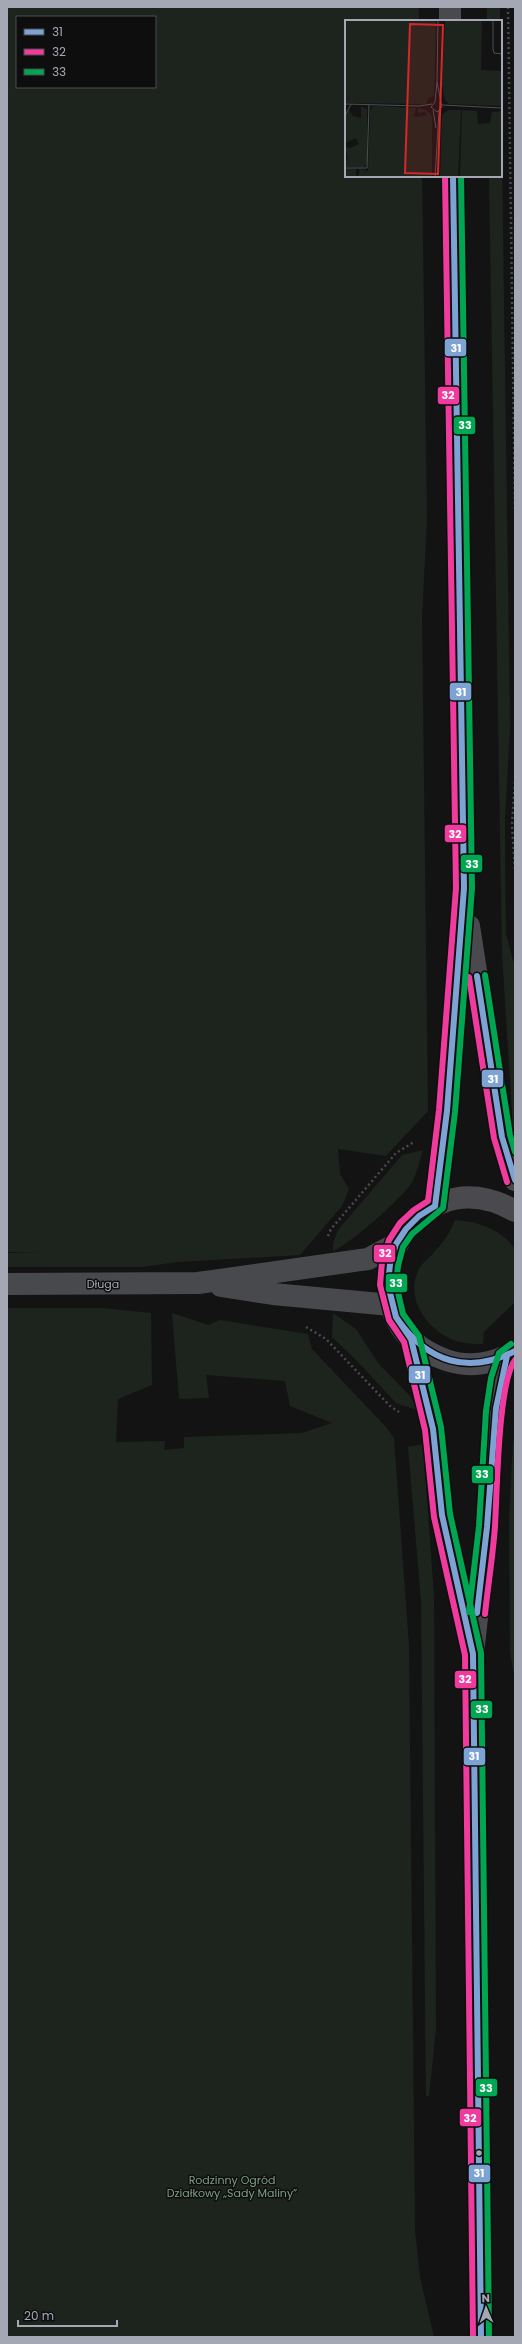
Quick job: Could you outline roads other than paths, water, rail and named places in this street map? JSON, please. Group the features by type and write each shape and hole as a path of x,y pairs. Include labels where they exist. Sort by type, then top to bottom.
{"main road":[{"path":"450,7 450,20"},
{"path":"435,1206 443,1138 464,888 453,177"},
{"path":"464,888 498,1116 502,1137 515,1180"},
{"path":"511,1353 494,1361 464,1364 435,1356 411,1339 402,1328 391,1305 388,1285 390,1264 396,1244 415,1220 435,1206 463,1198 478,1198 492,1200 515,1211"}],"street":[{"path":"198,1283 368,1259 396,1244"},
{"path":"198,1283 273,1294 391,1305"},
{"name":"Długa","path":"7,1284 198,1283"},
{"path":"411,1339 433,1429 442,1515 473,1654"},
{"path":"481,2337 473,1654 487,1527 494,1412 499,1380 511,1353"}],"park label":[{"name":"Rodzinny Ogród Działkowy „Sady Maliny”","path":"232,2186"}]}
